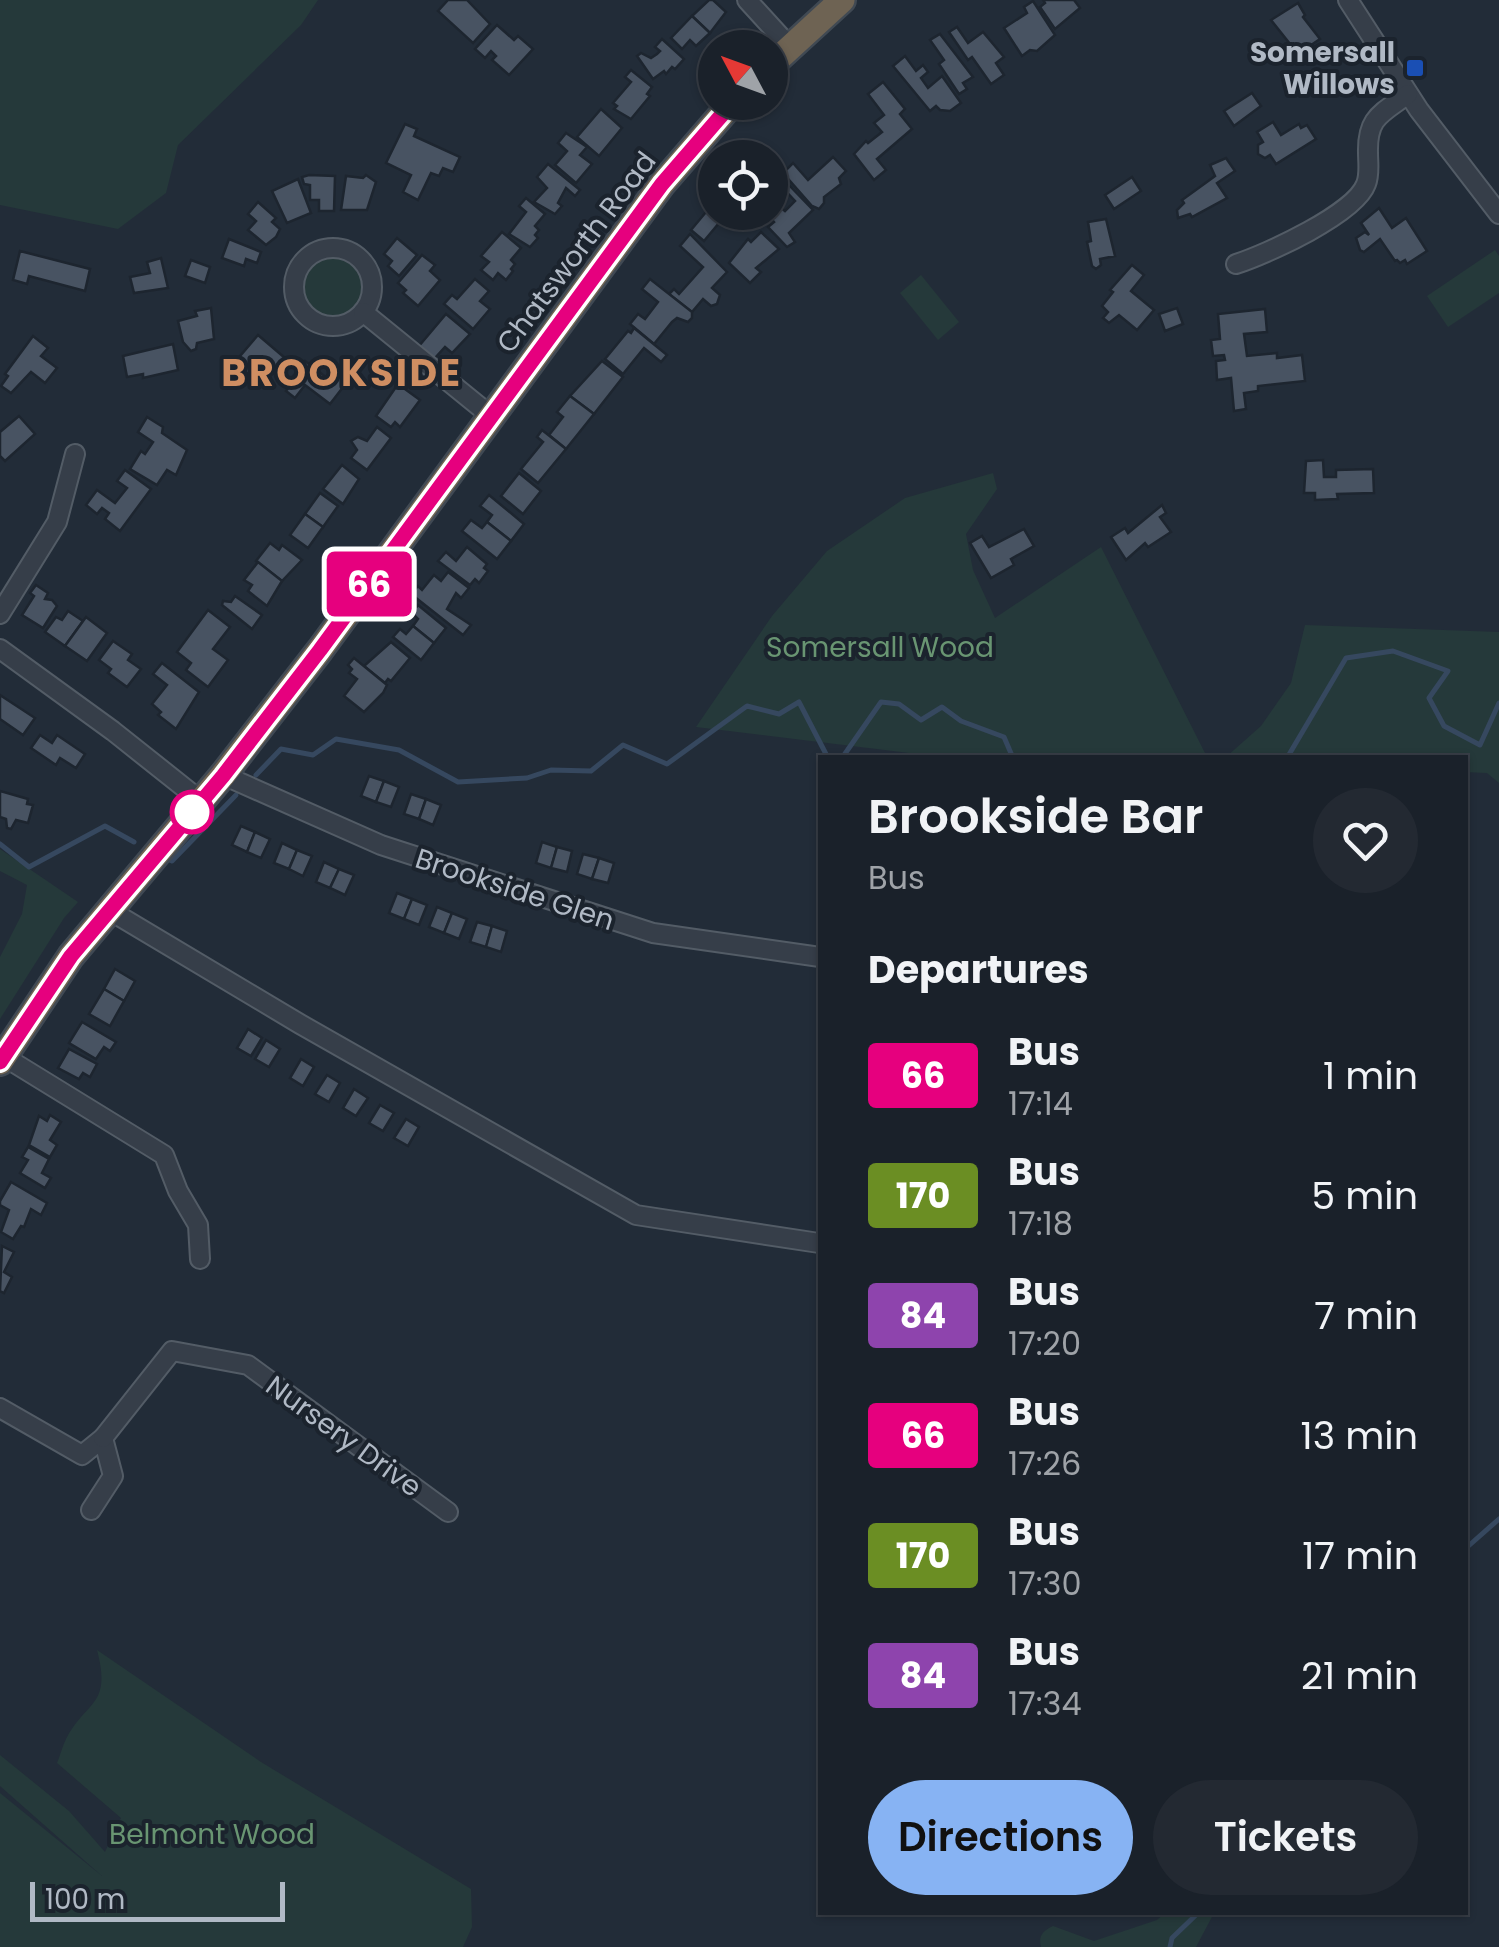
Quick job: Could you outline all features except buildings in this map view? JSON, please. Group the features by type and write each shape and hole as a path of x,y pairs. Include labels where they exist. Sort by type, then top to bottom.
{"highway":[{"path":"790,47 842,0"},
{"name":"Chatsworth Road","path":"2,1059 71,956 223,776 662,184 717,120"}],"street":[{"path":"746,0 790,47"},
{"path":"1348,0 1408,94 1499,214"},
{"path":"1236,264 1269,253 1300,236 1359,196 1368,176 1367,134 1371,122 1408,94"},
{"path":"329,247 342,248 364,263 372,288 363,312 341,325 328,326 306,315 294,293 294,281 305,258 329,247"},
{"path":"363,312 491,416"},
{"path":"0,614 56,522 75,454"},
{"path":"0,649 201,801"},
{"name":"Brookside Glen","path":"223,776 381,846 653,934 818,957"},
{"path":"109,910 316,1034 636,1215 818,1243"},
{"path":"2,1059 164,1155 178,1191 198,1224 200,1259"},
{"name":"Nursery Drive","path":"103,1438 172,1351 248,1365 448,1512"},
{"path":"0,1408 82,1455 103,1438 114,1476 91,1510"}],"green space":[{"path":"0,0 318,0 301,25 178,145 166,193 118,229 0,205"},
{"path":"1495,250 1499,256 1499,293 1448,327 1427,296"},
{"path":"332,255 354,265 364,287 354,309 332,319 310,309 300,287 310,265"},
{"path":"921,275 959,322 938,340 900,293"},
{"name":"Somersall Wood","path":"993,473 997,489 966,534 973,570 995,618 1101,547 1206,755 926,755 696,727 772,616 827,551 905,498"},
{"path":"1305,625 1499,632 1499,783 1487,773 1468,772 1468,755 1228,755 1261,726 1291,683"},
{"path":"0,849 78,902 0,1019 0,957 22,914 27,885 0,871"},
{"name":"Belmont Wood","path":"97,1650 261,1762 471,1889 472,1927 463,1947 0,1947 0,1793 102,1876 0,1786 0,1755 69,1811 105,1852 121,1818 57,1763 66,1739 99,1693 101,1669"},
{"path":"1163,1915 1213,1915 1196,1947 1041,1947 1042,1934 1053,1926 1094,1941"}],"waterway":[{"path":"1289,755 1346,658 1393,651 1448,671 1429,698 1444,726 1480,745 1499,703"},
{"path":"256,775 281,749 313,755 336,739 399,750 458,782 527,778 551,770 591,771 623,745 667,764 747,706 779,714 799,702 826,755"},
{"path":"844,755 881,702 899,704 921,720 942,707 961,721 1004,737 1012,755"},
{"path":"164,857 172,861 236,795"},
{"path":"0,844 29,867 105,826 134,842"},
{"path":"1468,1546 1499,1519"},
{"path":"1170,1947 1172,1938 1196,1915"}],"bus line":[{"name":"66","path":"0,1062 71,956 261,728 662,184 716,120"}],"place":[{"name":"Somersall Willows","path":"1415,68"}],"district":[{"name":"BROOKSIDE","path":"342,373"}]}
